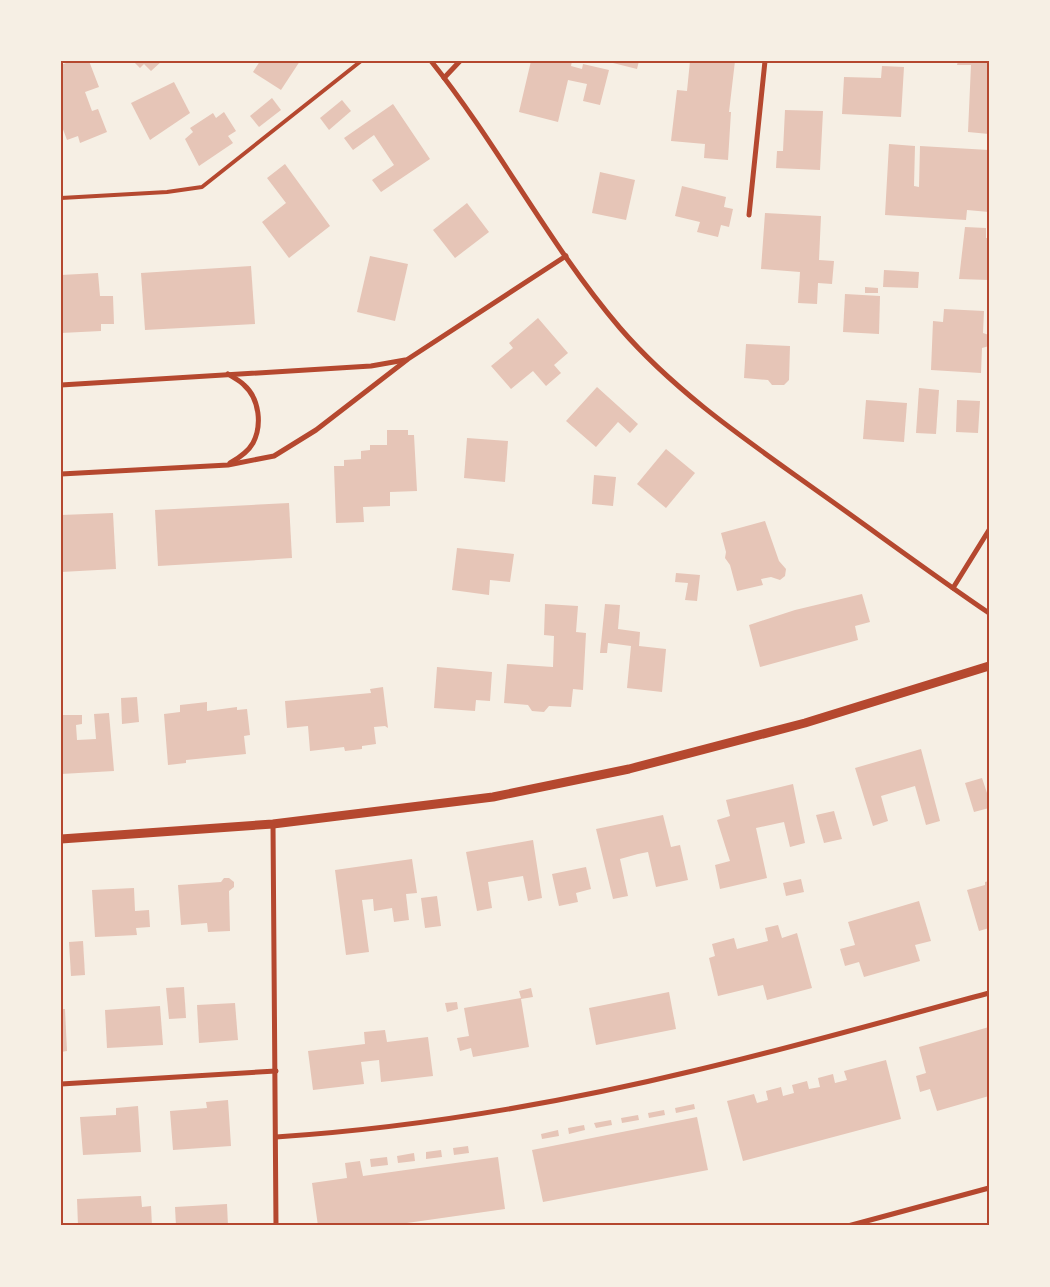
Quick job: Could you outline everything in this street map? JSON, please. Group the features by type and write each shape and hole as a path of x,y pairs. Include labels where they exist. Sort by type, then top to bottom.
{"street":[{"path":"431,61 474,119 595,298 620,328 676,386 754,446 989,613"},
{"path":"444,78 460,61"},
{"path":"750,215 765,61"},
{"path":"61,474 228,465 274,456 294,446 408,359 566,256"},
{"path":"61,385 371,366 408,359"},
{"path":"228,374 245,386 254,398 258,414 258,432 252,444 242,455 228,465"},
{"path":"953,588 989,530"},
{"path":"61,839 273,824 474,800 570,782 805,724 989,666"},
{"path":"273,824 276,1226"},
{"path":"276,1137 379,1128 505,1108 641,1082 714,1066 989,993"},
{"path":"61,1084 276,1072"},
{"path":"848,1226 989,1188"}],"lane":[{"path":"61,198 167,192 202,187 362,61"}],"building":[{"path":"71,61 89,61 99,87 85,92 92,111 98,109 107,132 80,143 78,136 67,140 61,124 61,65"},
{"path":"133,61 162,61 151,71 144,64 140,68"},
{"path":"260,61 300,61 281,90 253,72"},
{"path":"531,61 572,61 571,66 582,69 583,64 609,70 600,105 583,101 587,84 568,80 558,122 519,112"},
{"path":"605,61 639,61 637,69"},
{"path":"690,61 735,61 729,112 731,112 728,160 704,158 705,144 671,141 677,90 687,91"},
{"path":"958,61 989,61 989,134 968,132 971,65 957,65"},
{"path":"882,66 904,67 901,117 842,114 844,77 881,78"},
{"path":"174,82 190,113 150,140 131,103"},
{"path":"272,98 281,110 259,127 250,116"},
{"path":"342,100 351,111 329,130 320,118"},
{"path":"393,104 430,159 381,192 372,180 394,165 374,135 353,150 344,138"},
{"path":"785,110 823,111 820,170 776,168 777,151 783,151"},
{"path":"224,112 236,131 228,136 233,143 199,166 185,139 193,132 190,128 213,113 216,118"},
{"path":"889,144 915,146 914,186 919,187 920,146 989,150 989,212 967,210 966,220 885,215"},
{"path":"285,164 330,226 289,258 262,222 286,203 267,178"},
{"path":"600,172 635,180 626,220 592,213"},
{"path":"682,186 726,197 724,207 733,209 729,227 721,225 718,237 697,232 700,222 675,216"},
{"path":"467,203 489,232 455,258 433,230"},
{"path":"765,213 821,216 819,260 834,261 832,284 818,283 817,304 798,303 800,272 761,269"},
{"path":"965,227 986,228 986,238 989,238 989,280 959,279"},
{"path":"370,256 408,264 395,321 357,312"},
{"path":"251,266 255,324 145,330 141,273"},
{"path":"884,270 919,272 918,288 883,287"},
{"path":"98,273 100,296 113,296 114,324 101,324 101,331 61,333 61,275"},
{"path":"865,287 878,288 878,293 865,293"},
{"path":"845,294 880,296 879,334 843,332"},
{"path":"944,309 984,311 983,333 989,335 989,346 982,348 981,373 931,370 933,321 943,322"},
{"path":"538,318 568,353 554,365 561,373 546,386 533,371 511,389 491,366 513,348 509,343"},
{"path":"746,344 790,346 789,380 784,385 772,385 768,380 744,378"},
{"path":"597,387 638,424 630,433 618,422 596,447 566,421"},
{"path":"919,388 939,390 936,434 916,433"},
{"path":"866,400 907,403 904,442 863,439"},
{"path":"957,400 980,401 978,433 956,432"},
{"path":"387,430 408,430 408,435 414,435 417,491 390,492 390,506 363,507 364,522 336,523 334,466 344,466 344,460 361,459 361,451 370,450 370,445 387,445"},
{"path":"467,438 508,441 505,482 464,478"},
{"path":"666,449 695,473 666,508 637,484"},
{"path":"594,475 616,477 613,506 592,504"},
{"path":"289,503 292,558 158,566 155,510"},
{"path":"113,513 116,569 61,572 61,515"},
{"path":"765,521 779,561 786,569 785,576 780,580 771,577 761,579 763,585 737,591 730,565 725,558 726,552 721,533"},
{"path":"457,548 514,554 510,582 490,580 489,595 452,590"},
{"path":"676,573 700,575 697,601 685,600 688,583 675,582"},
{"path":"862,594 870,622 855,626 858,640 760,667 749,625 795,610"},
{"path":"545,604 578,606 576,632 586,633 583,690 573,689 571,707 549,706 544,712 532,711 528,705 504,703 507,664 553,667 554,636 544,635"},
{"path":"605,604 620,605 618,629 640,632 639,646 666,649 662,692 627,688 631,646 608,643 607,653 600,653"},
{"path":"437,667 492,672 490,701 476,700 475,711 434,708"},
{"path":"383,687 388,728 385,726 374,727 376,744 362,746 362,749 345,751 344,747 310,751 308,726 287,728 285,701 371,693 370,689"},
{"path":"137,697 139,722 122,724 121,698"},
{"path":"207,702 207,711 237,707 237,710 247,709 250,735 244,736 246,754 186,760 186,763 168,765 164,714 180,712 180,705"},
{"path":"109,713 114,771 61,774 61,715 82,715 82,724 76,725 77,740 96,739 94,714"},
{"path":"921,749 940,821 926,825 915,786 881,796 888,821 873,826 855,768"},
{"path":"982,778 989,799 989,808 974,812 965,783"},
{"path":"793,784 805,843 790,847 784,822 756,828 767,878 720,889 715,865 730,861 717,820 730,816 726,800"},
{"path":"834,811 842,839 824,843 816,815"},
{"path":"663,815 671,847 680,845 688,880 656,887 648,852 638,854 620,859 628,896 613,899 596,829"},
{"path":"533,840 542,898 528,901 523,876 488,882 492,908 477,911 466,852"},
{"path":"412,859 417,893 406,894 409,920 394,922 392,908 374,911 373,899 362,900 369,952 346,955 335,870"},
{"path":"586,867 591,889 576,893 578,902 559,906 552,874"},
{"path":"224,878 229,878 234,882 234,887 229,891 230,931 208,932 207,923 181,925 178,885 221,882"},
{"path":"801,879 804,892 786,896 783,883"},
{"path":"989,881 989,928 979,931 967,890 985,885 985,882"},
{"path":"134,888 135,911 149,910 150,927 136,928 137,935 95,937 92,890"},
{"path":"437,896 441,926 425,928 421,898"},
{"path":"919,901 931,941 915,945 920,961 864,977 859,962 845,966 840,949 855,945 848,922"},
{"path":"778,925 782,938 797,933 812,988 767,1000 763,985 718,996 709,958 715,956 712,944 734,938 737,949 768,941 765,928"},
{"path":"83,941 85,975 71,976 69,942"},
{"path":"184,987 186,1018 169,1019 166,988"},
{"path":"531,988 533,997 521,999 529,1047 473,1057 471,1048 460,1051 457,1038 469,1036 464,1008 521,998 519,991"},
{"path":"669,992 676,1029 596,1045 589,1008"},
{"path":"457,1002 458,1009 447,1012 445,1003"},
{"path":"235,1003 238,1040 199,1043 197,1005"},
{"path":"160,1006 163,1045 107,1048 105,1010"},
{"path":"61,1009 65,1009 67,1051 61,1052"},
{"path":"989,1027 989,1096 937,1111 930,1089 920,1092 916,1076 926,1073 919,1047"},
{"path":"385,1030 387,1042 428,1037 433,1076 381,1082 379,1060 361,1062 364,1084 313,1090 308,1051 365,1044 364,1032"},
{"path":"886,1060 901,1119 743,1161 727,1101 754,1094 757,1103 768,1100 766,1091 781,1087 783,1096 794,1093 792,1085 807,1081 809,1089 820,1087 818,1078 833,1074 835,1083 847,1080 844,1071"},
{"path":"228,1100 231,1146 173,1150 170,1111 207,1108 206,1102"},
{"path":"694,1104 695,1109 676,1113 675,1108"},
{"path":"138,1106 141,1152 83,1155 80,1117 116,1115 116,1108"},
{"path":"664,1110 665,1115 649,1118 648,1113"},
{"path":"638,1115 639,1120 622,1123 621,1118"},
{"path":"697,1117 708,1170 543,1202 532,1150"},
{"path":"611,1120 612,1125 596,1128 594,1123"},
{"path":"584,1125 585,1130 569,1134 568,1128"},
{"path":"558,1130 559,1136 542,1139 541,1134"},
{"path":"468,1146 469,1153 454,1155 453,1148"},
{"path":"441,1150 442,1157 426,1159 426,1152"},
{"path":"414,1153 415,1161 398,1163 397,1156"},
{"path":"387,1157 388,1165 371,1167 370,1159"},
{"path":"498,1157 505,1209 386,1226 318,1226 312,1183 347,1178 345,1163 360,1161 363,1176"},
{"path":"141,1196 142,1207 151,1206 152,1226 78,1226 77,1199"},
{"path":"227,1204 228,1226 176,1226 175,1207"}]}
